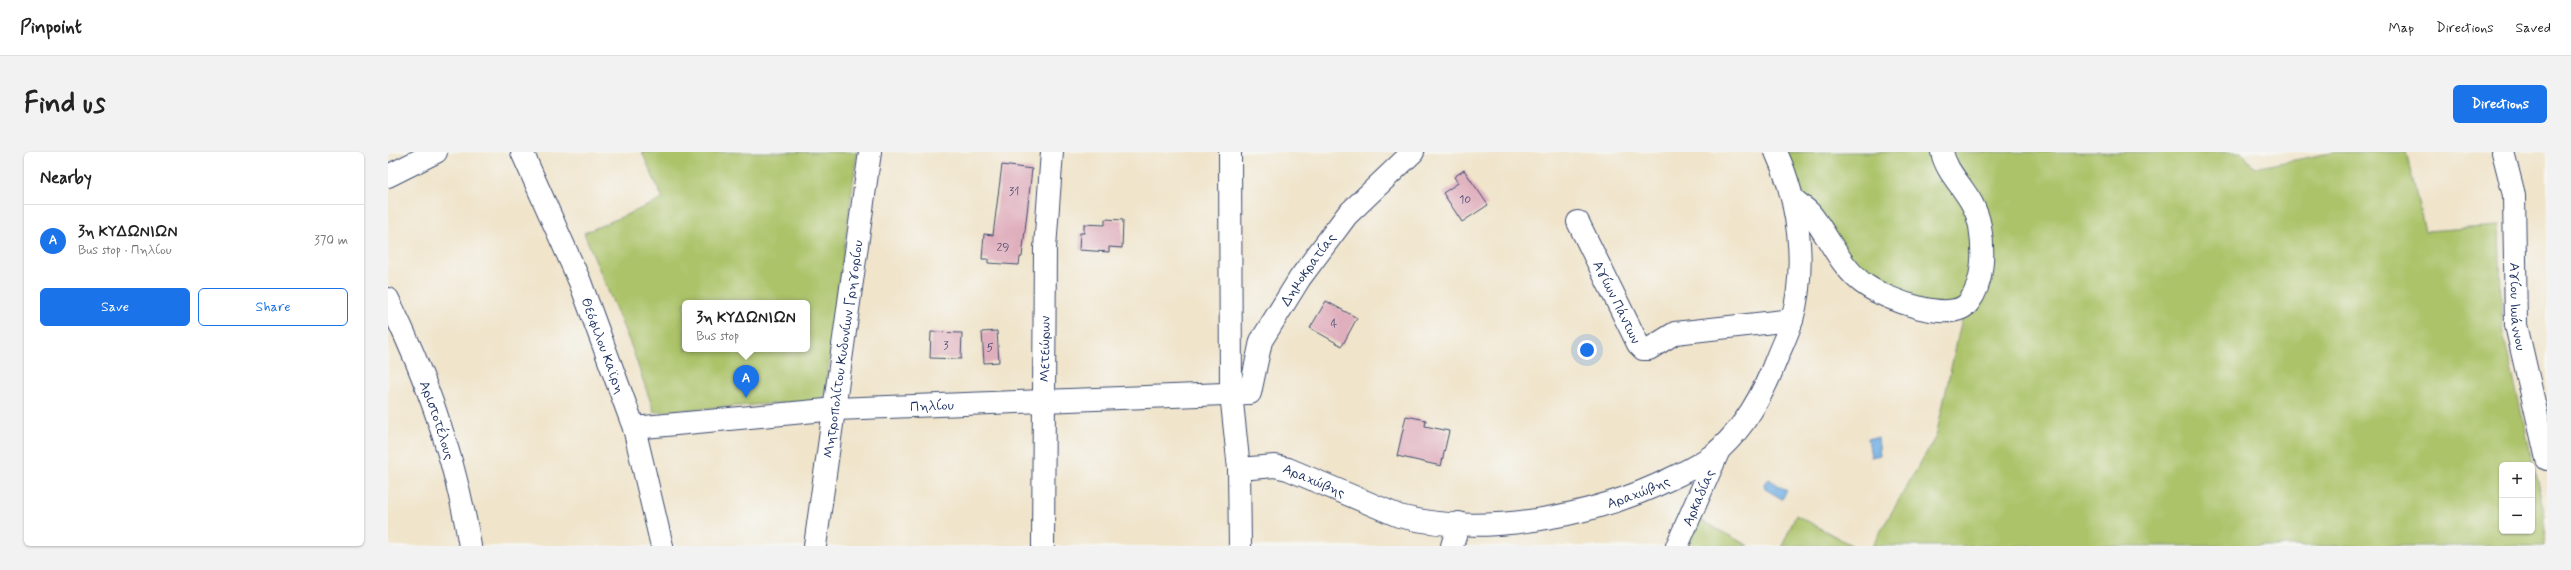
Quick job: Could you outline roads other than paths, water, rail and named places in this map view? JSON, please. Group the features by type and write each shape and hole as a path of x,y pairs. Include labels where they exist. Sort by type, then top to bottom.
{"street":[{"path":"388,176 436,152"},
{"name":"Θεόφιλου Καϊρη","path":"522,152 580,282 634,428 662,546"},
{"name":"Μητροπολίτου Κυδονίων Γρηγορίου","path":"815,546 836,409 870,152"},
{"name":"Μετεώρων","path":"1043,546 1044,248 1052,152"},
{"path":"1230,152 1231,393 1239,469 1240,546"},
{"name":"Δημοκρατίας","path":"1231,393 1250,393 1261,341 1300,278 1346,215 1413,152"},
{"name":"Αραχώβης","path":"1239,469 1275,466 1288,469 1399,516 1430,523 1531,522 1582,511 1664,482 1703,461 1719,450 1734,435 1756,401 1770,375 1792,320 1798,269 1798,242 1794,199 1776,152"},
{"path":"1794,199 1809,212 1844,263 1867,286 1921,308 1959,309 1969,303 1980,281 1980,228 1975,206 1944,161 1942,152"},
{"name":"Αγίου Ιωάννου","path":"2503,152 2514,195 2516,325 2547,459"},
{"name":"Αγίων Πάντων","path":"1578,222 1638,344 1643,349 1649,349 1675,333 1792,320"},
{"name":"Αριστοτέλους","path":"388,299 432,404 456,481 470,546"},
{"name":"Πηλίου","path":"634,428 836,409 1043,402 1231,393"},
{"name":"Αρκαδίας","path":"1677,546 1719,450"},
{"path":"1452,546 1459,523"}],"water":[{"path":"1868,438 1878,438 1880,455 1871,457"},
{"path":"1769,479 1787,491 1782,499 1765,489 1764,483"}],"place":[{"name":"3η ΚΥΔΩΝΙΩΝ","path":"746,398"}]}
